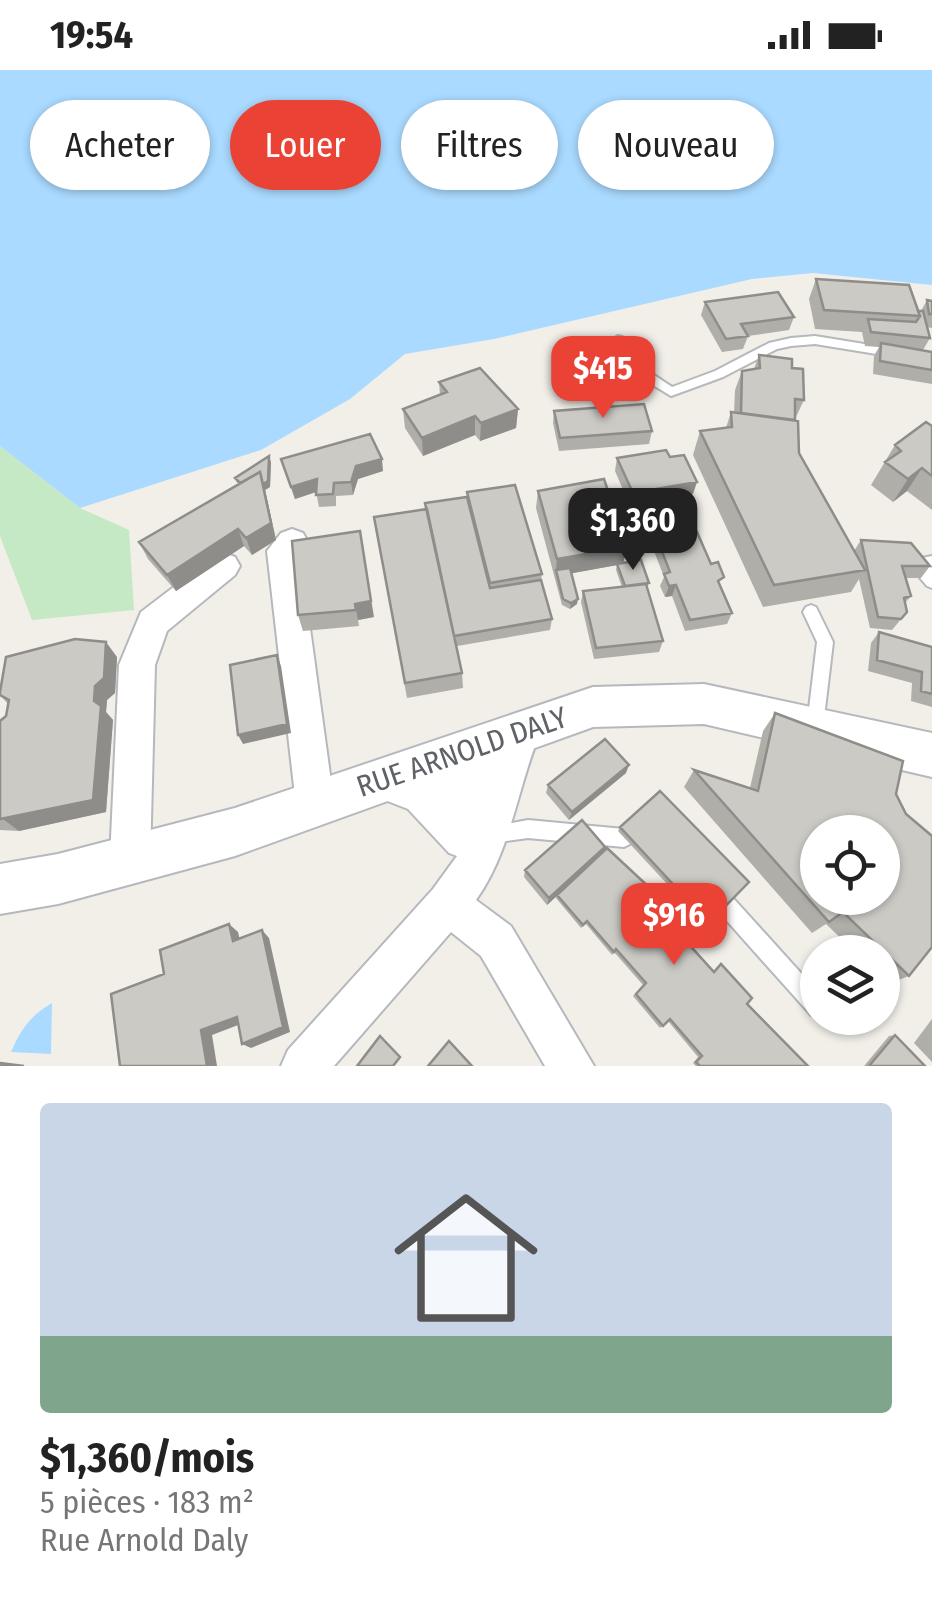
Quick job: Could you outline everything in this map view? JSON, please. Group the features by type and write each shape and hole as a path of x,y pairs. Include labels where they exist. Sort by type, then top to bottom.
{"street":[{"path":"292,542 283,550 315,804"},
{"path":"130,860 137,665 154,622 224,566"},
{"name":"RUE ARNOLD DALY","path":"0,889 235,832 593,707 704,704 932,755"},
{"path":"304,1066 467,864 523,731"},
{"path":"454,754 474,765 467,864"},
{"path":"381,780 421,795 467,864 496,941 571,1066"}],"lane":[{"path":"618,340 644,374 670,392 719,374 773,346 791,342 815,340 932,359"},
{"path":"932,562 927,562 924,572 932,582"},
{"path":"811,612 825,642 815,726"},
{"path":"467,864 528,828 624,838"},
{"path":"726,905 800,988"}],"green space":[{"path":"0,446 80,508 129,530 134,610 32,620 0,536"}],"water":[{"path":"0,70 932,70 932,285 813,273 752,279 494,339 405,354 350,399 261,450 80,508 0,446"},
{"path":"52,1003 51,1054 11,1052 27,1024"}],"building":[{"path":"816,279 909,285 920,316 824,310"},
{"path":"778,292 794,317 741,324 748,336 726,339 705,302"},
{"path":"918,311 923,311 930,338 871,332 868,319 916,322"},
{"path":"881,343 932,352 932,370 880,361"},
{"path":"759,355 792,359 792,368 803,369 804,400 795,399 795,420 741,413 742,371 760,368"},
{"path":"480,368 518,409 481,423 475,416 422,438 403,409 447,392 439,382"},
{"path":"644,404 652,431 560,438 554,411"},
{"path":"731,412 798,421 799,453 865,570 774,585 700,431 732,427"},
{"path":"926,422 932,426 932,476 922,468 908,479 885,462 901,451 895,445"},
{"path":"370,434 382,459 356,466 351,482 334,483 333,494 316,495 317,479 291,487 281,459"},
{"path":"666,450 670,457 684,455 697,482 633,493 617,458"},
{"path":"269,456 268,481 263,484 260,472 240,483 235,478"},
{"path":"260,472 271,523 246,538 238,529 167,575 139,542"},
{"path":"604,479 627,547 557,559 538,491"},
{"path":"515,485 542,574 490,583 467,492"},
{"path":"467,497 490,588 541,580 552,619 454,636 425,503"},
{"path":"427,509 462,673 405,683 374,517"},
{"path":"360,531 371,601 355,604 356,610 298,615 292,541"},
{"path":"697,532 711,564 718,562 724,577 718,581 732,613 690,620 676,585 669,586 664,574 670,572 657,539"},
{"path":"861,540 911,543 930,566 902,566 911,596 904,598 907,612 901,619 878,617"},
{"path":"641,560 649,583 625,586 617,564"},
{"path":"570,568 578,599 571,603 563,599 556,570"},
{"path":"646,584 663,641 596,648 583,591"},
{"path":"879,632 932,647 932,694 921,691 922,672 877,660"},
{"path":"75,639 106,642 104,678 95,686 94,701 101,706 93,800 0,819 0,721 6,716 9,700 0,692 6,657"},
{"path":"277,655 287,724 238,735 230,665"},
{"path":"775,713 903,761 896,794 906,814 932,836 932,947 909,976 900,967 900,935 867,935 846,915 900,915 900,815 800,815 800,889 694,770 758,791"},
{"path":"605,739 629,765 572,812 548,785"},
{"path":"660,791 749,882 709,923 620,827"},
{"path":"582,820 605,847 549,898 525,870"},
{"path":"607,848 695,930 685,940 714,972 721,964 752,998 747,1004 808,1066 700,1066 696,1062 702,1056 670,1019 663,1026 636,994 646,983 616,949 614,952 587,921 583,925 557,895"},
{"path":"229,924 233,941 262,930 283,1027 242,1044 237,1017 201,1030 207,1066 120,1066 111,994 164,974 160,950"},
{"path":"895,1035 925,1066 869,1066"},
{"path":"380,1036 400,1057 393,1066 357,1066"},
{"path":"449,1041 472,1066 428,1066"}]}
